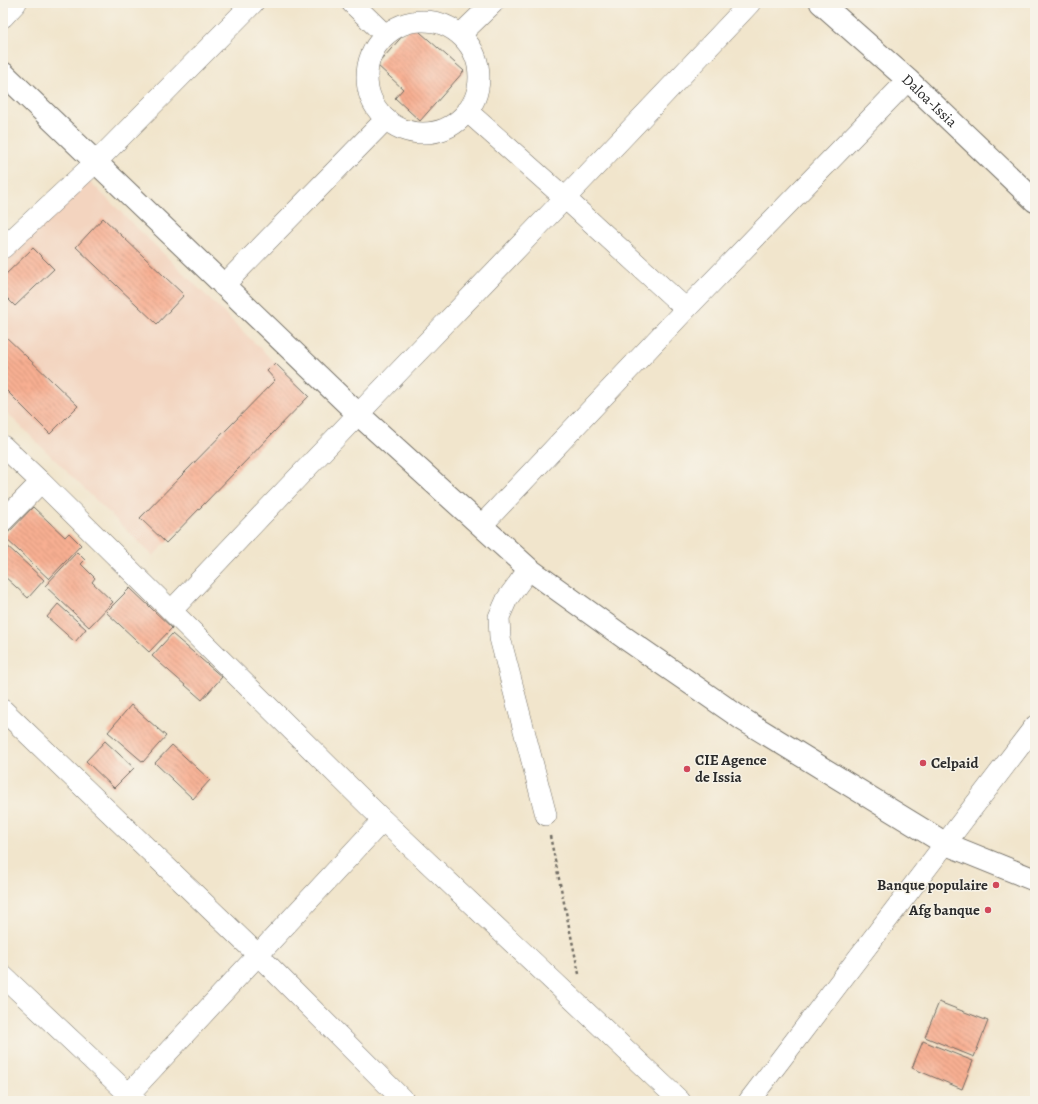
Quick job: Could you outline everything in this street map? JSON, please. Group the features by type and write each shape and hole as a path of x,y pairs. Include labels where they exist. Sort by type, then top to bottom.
{"street":[{"path":"3,17 16,3"},
{"path":"3,248 96,162 253,3"},
{"path":"352,3 385,35"},
{"path":"461,34 493,3"},
{"path":"172,610 357,413 566,199 750,3"},
{"name":"Daloa-Issia","path":"821,3 908,80 1035,201"},
{"path":"414,21 431,21 447,25 461,34 476,58 479,80 475,97 467,111 454,124 437,132 419,133 401,129 386,119 375,107 369,93 366,77 369,62 375,47 385,35 399,26 414,21"},
{"path":"3,73 223,286 357,413 529,569 742,719 946,844 1035,880"},
{"path":"482,525 686,309 908,80"},
{"path":"467,111 686,309"},
{"path":"223,286 386,119"},
{"path":"3,446 172,610 383,820 680,1101"},
{"path":"3,521 41,482"},
{"path":"529,569 507,599 499,617 500,638 546,815"},
{"path":"3,710 257,954 404,1101"},
{"path":"749,1101 1035,726"},
{"path":"3,976 132,1097 257,954 383,820"}],"path":[{"path":"546,815 579,975 571,997"}],"shaded area":[{"path":"86,178 309,396 153,556 3,409 3,263"}],"building":[{"path":"412,25 464,71 420,121 395,98 403,89 377,65"},
{"path":"103,218 184,295 157,324 76,247"},
{"path":"33,248 54,269 15,306 3,294 3,277"},
{"path":"3,334 78,406 50,434 3,387"},
{"path":"275,363 309,396 166,543 140,518 275,380 267,371"},
{"path":"33,507 65,537 69,533 81,545 49,579 4,537"},
{"path":"3,542 44,580 28,598 3,575"},
{"path":"77,552 85,560 81,564 95,578 92,582 113,602 89,627 45,586"},
{"path":"130,588 172,628 149,652 106,612"},
{"path":"58,604 86,629 75,642 47,617"},
{"path":"172,634 222,677 202,700 152,656"},
{"path":"131,705 166,736 143,762 108,732"},
{"path":"105,741 134,768 114,788 86,761"},
{"path":"172,745 210,780 193,799 155,763"},
{"path":"939,1002 988,1021 974,1057 925,1037"},
{"path":"923,1041 973,1061 962,1089 912,1068"}],"place":[{"name":"Celpaid","path":"923,763"},
{"name":"CIE Agence de Issia","path":"687,769"},
{"name":"Banque populaire","path":"996,885"},
{"name":"Afg banque","path":"988,910"}]}
